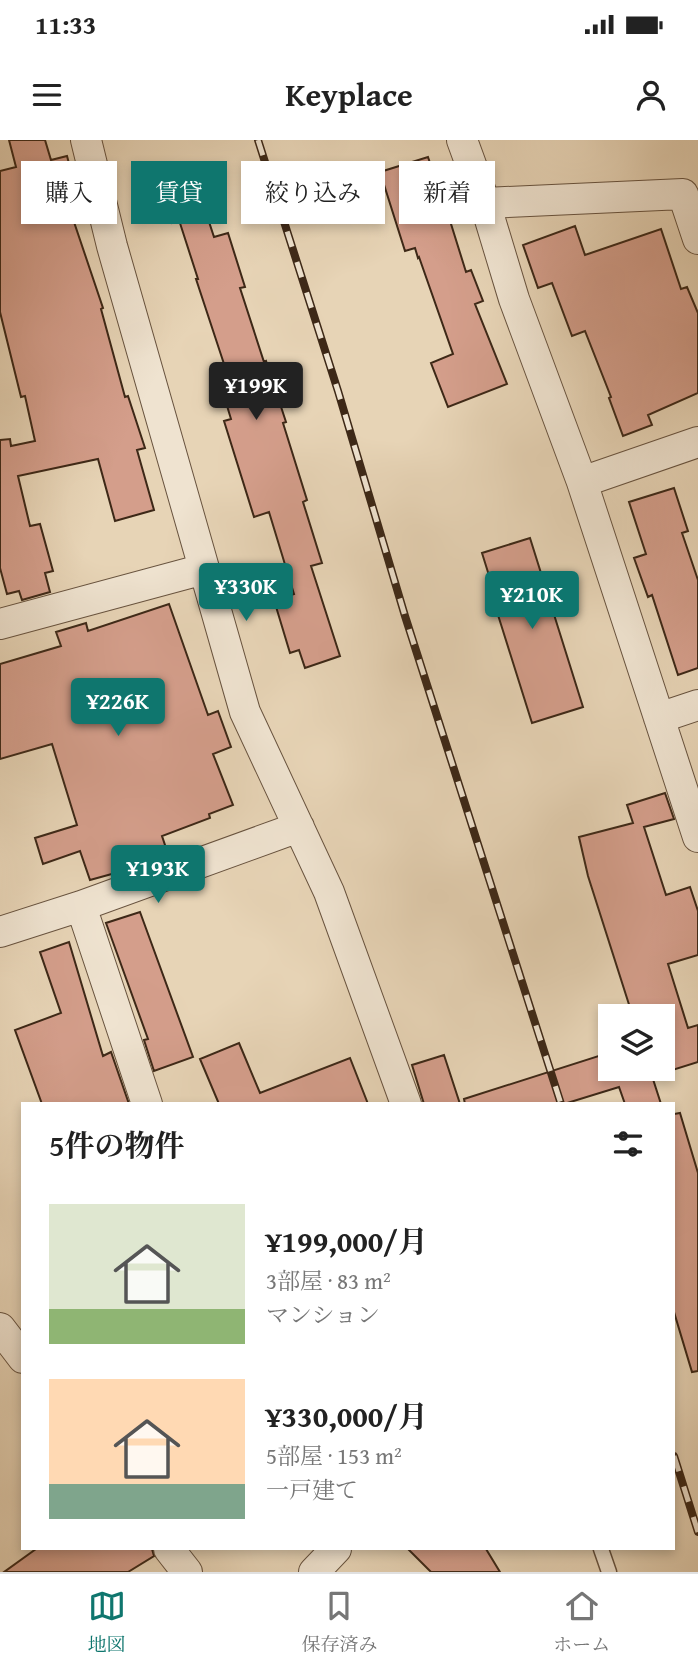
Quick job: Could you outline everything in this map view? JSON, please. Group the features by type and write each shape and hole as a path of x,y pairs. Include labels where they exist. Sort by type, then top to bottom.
{"street":[{"path":"86,140 112,246 245,712 330,892 404,1102"},
{"path":"462,140 470,161"},
{"path":"495,203 683,194 698,239"},
{"path":"491,224 514,299 582,482 698,837"},
{"path":"582,482 698,442"},
{"path":"0,624 204,569"},
{"path":"659,718 698,705"},
{"path":"0,932 299,827"},
{"path":"80,906 146,1102"},
{"path":"170,1550 187,1572"},
{"path":"315,1572 335,1550"}],"lane":[{"path":"601,1550 609,1572"}],"building":[{"path":"9,140 45,140 51,160 67,156 68,161 21,161 21,224 75,224 103,308 101,309 125,397 128,396 145,448 137,450 154,510 115,521 98,459 18,476 30,526 40,524 53,571 45,573 50,592 22,600 19,591 7,594 0,568 0,440 10,439 11,446 35,441 25,396 21,397 0,312 0,171 16,167"},
{"path":"399,166 399,224 451,224 466,272 471,270 483,301 475,304 507,384 448,407 431,363 453,354 415,248 405,251 385,188 385,170"},
{"path":"180,224 210,224 214,237 228,233 245,287 240,288 286,422 283,423 307,500 303,502 322,563 311,566 340,656 305,668 299,650 290,653 274,600 294,594 269,512 254,517 224,421 231,419 218,376 227,373"},
{"path":"575,226 585,255 661,229 681,289 687,287 698,313 698,393 648,415 652,425 623,436 585,331 572,336 552,283 538,288 523,245"},
{"path":"674,488 688,531 682,533 698,580 698,668 678,675 652,595 648,597 634,558 646,554 629,502"},
{"path":"530,538 583,707 532,723 498,615 501,614 482,553"},
{"path":"169,604 208,715 218,711 231,747 213,754 233,805 209,814 210,818 162,836 168,854 119,872 90,880 80,851 43,864 35,838 77,825 52,744 0,759 0,664 61,646 56,632 86,623 88,631"},
{"path":"665,793 674,819 644,827 666,895 690,887 698,911 698,955 668,964 688,1028 698,1025 698,1062 675,1069 675,1004 629,1004 588,876 579,837 633,823 627,805"},
{"path":"140,912 193,1057 154,1071 144,1040 148,1039 106,923"},
{"path":"69,942 103,1056 111,1052 128,1102 41,1102 15,1030 61,1013 40,952"},
{"path":"239,1043 260,1093 350,1058 367,1102 218,1102 200,1059"},
{"path":"444,1055 459,1102 423,1102 412,1065"},
{"path":"598,1056 598,1081 654,1081 660,1102 624,1102 619,1087 570,1102 465,1102 464,1099"},
{"path":"680,1113 698,1173 698,1371 692,1372 675,1315 675,1114"},
{"path":"35,1550 152,1550 154,1556 128,1572 4,1572"},
{"path":"409,1550 487,1550 500,1572 431,1572"}],"railway":[{"path":"258,140 338,391 405,616 560,1102"},
{"path":"675,1459 698,1532"}]}
